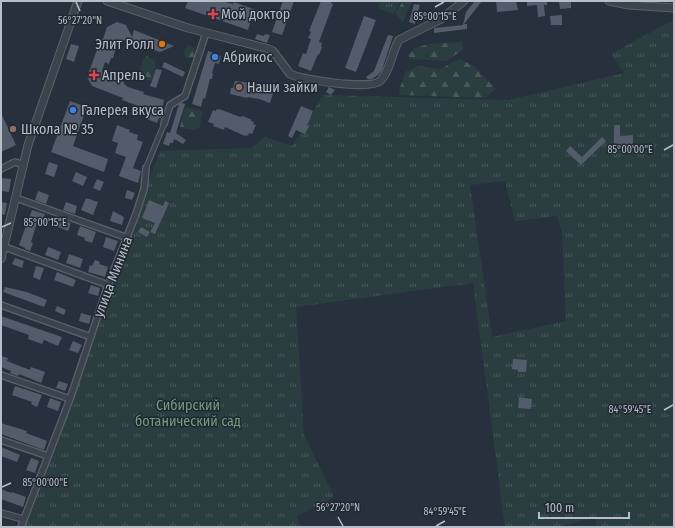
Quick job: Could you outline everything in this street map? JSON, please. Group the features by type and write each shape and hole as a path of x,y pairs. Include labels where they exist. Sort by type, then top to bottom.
{"street":[{"path":"1,259 28,145 45,92 78,1"},
{"path":"107,1 206,33 269,49 273,51 290,74 294,76 306,80 356,85 375,84 380,81 399,40 441,19 464,1"},
{"path":"609,1 629,5 674,8"},
{"name":"улица Минина","path":"21,527 70,400 108,285 128,238 144,189 146,168 170,105 185,96 206,33"},
{"path":"1,169 15,162 24,165"},
{"path":"16,198 128,238"},
{"path":"5,247 108,285"},
{"path":"1,305 91,337"},
{"path":"1,375 70,400"},
{"path":"1,440 48,456"},
{"path":"1,513 24,519"}],"green space":[{"path":"381,1 401,1 393,14 378,8"},
{"path":"403,1 412,1 403,22 395,13"},
{"name":"Сибирский ботанический сад","path":"674,21 674,527 597,527 595,517 558,527 505,527 473,283 296,307 304,435 334,497 297,516 301,527 23,527 73,399 110,286 160,151 251,148 265,137 292,146 323,95 509,100 624,73 611,54 669,22","holes":["505,181 515,221 557,216 562,232 566,321 492,337 470,185"]},
{"path":"462,42 463,50 446,61 410,59 408,55 415,48 429,44"},
{"path":"189,45 194,48 197,53 196,56 186,58 184,53 185,49"},
{"path":"147,56 154,60 156,66 151,81 140,72 143,59"},
{"path":"460,59 475,67 496,89 485,98 399,95 405,72 418,66 440,69"},
{"path":"185,107 200,110 203,113 199,128 191,130 180,127"}],"building":[{"path":"188,1 220,1 233,4 234,2 259,11 255,22 251,20 248,30 185,8"},
{"path":"283,1 294,1 282,35 272,32"},
{"path":"321,1 332,1 331,3 333,4 319,42 322,43 322,47 311,71 298,66 303,53 306,54 311,39 308,38 311,32 309,31"},
{"path":"475,1 482,1 464,24 467,24 467,29 434,33 434,28 463,25 466,12"},
{"path":"496,1 516,1 518,10 497,12"},
{"path":"527,1 547,1 547,5 544,5 545,16 538,17 537,5 527,6"},
{"path":"559,1 571,1 571,8 560,9"},
{"path":"414,4 420,5 418,12 428,14 427,19 416,17 415,24 409,22"},
{"path":"562,15 562,25 551,25 550,16"},
{"path":"364,16 376,20 356,72 345,68"},
{"path":"117,22 126,25 132,37 134,30 174,46 160,52 145,47 138,47 136,43 130,46 125,40 117,44 113,58 111,58 109,64 105,62 102,71 105,78 112,80 113,78 124,82 124,84 128,87 144,92 143,94 164,100 161,118 159,118 157,123 147,119 150,110 122,100 123,98 92,86 87,77 107,27"},
{"path":"257,34 264,36 265,34 270,35 267,43 255,39"},
{"path":"388,35 393,36 382,70 372,79 368,79 366,77 374,71"},
{"path":"71,44 79,46 74,62 66,59"},
{"path":"208,51 221,56 219,64 215,63 212,79 210,79 205,99 203,98 201,107 192,104"},
{"path":"164,62 185,72 183,77 162,67"},
{"path":"156,69 162,70 156,88 150,86"},
{"path":"235,81 258,84 274,90 270,103 259,99 230,94 231,88 233,88"},
{"path":"329,87 335,90 331,95 326,92"},
{"path":"70,101 87,107 73,146 108,159 104,172 51,152"},
{"path":"179,104 185,104 176,133 186,140 183,144 174,139 173,143 170,143 169,146 163,144 167,132 170,133"},
{"path":"301,106 313,111 307,126 310,125 305,134 296,130 292,138 288,136"},
{"path":"216,109 252,120 251,121 254,122 253,124 256,125 252,134 249,133 248,136 245,136 225,127 224,130 213,126 214,124 208,122 213,110 216,111"},
{"path":"1,113 16,145 1,152"},
{"path":"117,125 138,135 137,140 143,142 133,168 141,171 138,183 119,176 126,157 115,153 118,143 112,141"},
{"path":"614,125 620,125 620,136 633,135 633,146 614,147"},
{"path":"602,137 606,141 581,165 566,151 570,146 582,157"},
{"path":"49,162 58,165 54,177 45,174"},
{"path":"76,172 87,177 83,186 72,181"},
{"path":"1,178 11,179 9,192 1,191"},
{"path":"97,179 104,182 100,191 93,188"},
{"path":"127,190 135,193 132,200 125,198"},
{"path":"38,191 49,195 46,204 35,200"},
{"path":"86,198 98,202 93,215 81,210"},
{"path":"149,200 163,206 165,201 169,203 155,234 150,232 155,223 142,218"},
{"path":"1,202 7,203 5,215 1,214"},
{"path":"66,202 77,206 75,214 63,210"},
{"path":"32,210 45,214 41,224 37,223 31,242 33,243 30,251 19,245"},
{"path":"113,211 124,217 122,225 110,221"},
{"path":"58,219 71,223 68,231 56,226"},
{"path":"80,226 96,232 92,243 77,235"},
{"path":"141,227 150,232 147,237 138,232"},
{"path":"106,237 118,241 114,251 103,247"},
{"path":"48,247 61,252 58,260 45,255"},
{"path":"69,254 83,259 80,268 66,263"},
{"path":"15,258 24,261 22,268 12,264"},
{"path":"95,260 100,262 99,264 108,267 105,277 88,272 90,265 92,266"},
{"path":"36,266 44,268 40,280 33,277"},
{"path":"57,272 76,280 73,287 54,280"},
{"path":"91,285 100,288 98,296 88,293"},
{"path":"5,287 27,292 47,300 44,307 3,292"},
{"path":"57,306 66,310 64,315 55,311"},
{"path":"81,313 91,316 89,324 79,321"},
{"path":"1,316 62,337 58,346 44,340 42,344 28,339 29,335 1,325"},
{"path":"73,341 82,345 78,353 69,350"},
{"path":"1,356 8,358 7,361 30,370 31,367 45,372 41,383 19,374 18,376 10,373 11,371 1,367"},
{"path":"513,359 527,360 526,372 518,372 518,370 512,369"},
{"path":"59,381 68,384 65,391 56,388"},
{"path":"15,386 42,395 37,407 31,404 32,402 12,395"},
{"path":"519,397 532,399 531,409 518,408"},
{"path":"50,398 61,402 58,411 47,407"},
{"path":"1,423 27,431 26,433 47,441 44,450 1,434"},
{"path":"1,447 20,455 17,462 1,456"},
{"path":"31,458 39,461 35,473 26,470"},
{"path":"1,489 26,497 23,507 1,499"}],"place":[{"name":"Мой доктор","path":"213,14"},
{"name":"Элит Ролл","path":"162,44"},
{"name":"Абрикос","path":"215,57"},
{"name":"Апрель","path":"94,75"},
{"name":"Наши зайки","path":"239,87"},
{"name":"Галерея вкуса","path":"73,110"},
{"name":"Школа № 35","path":"13,129"}]}
